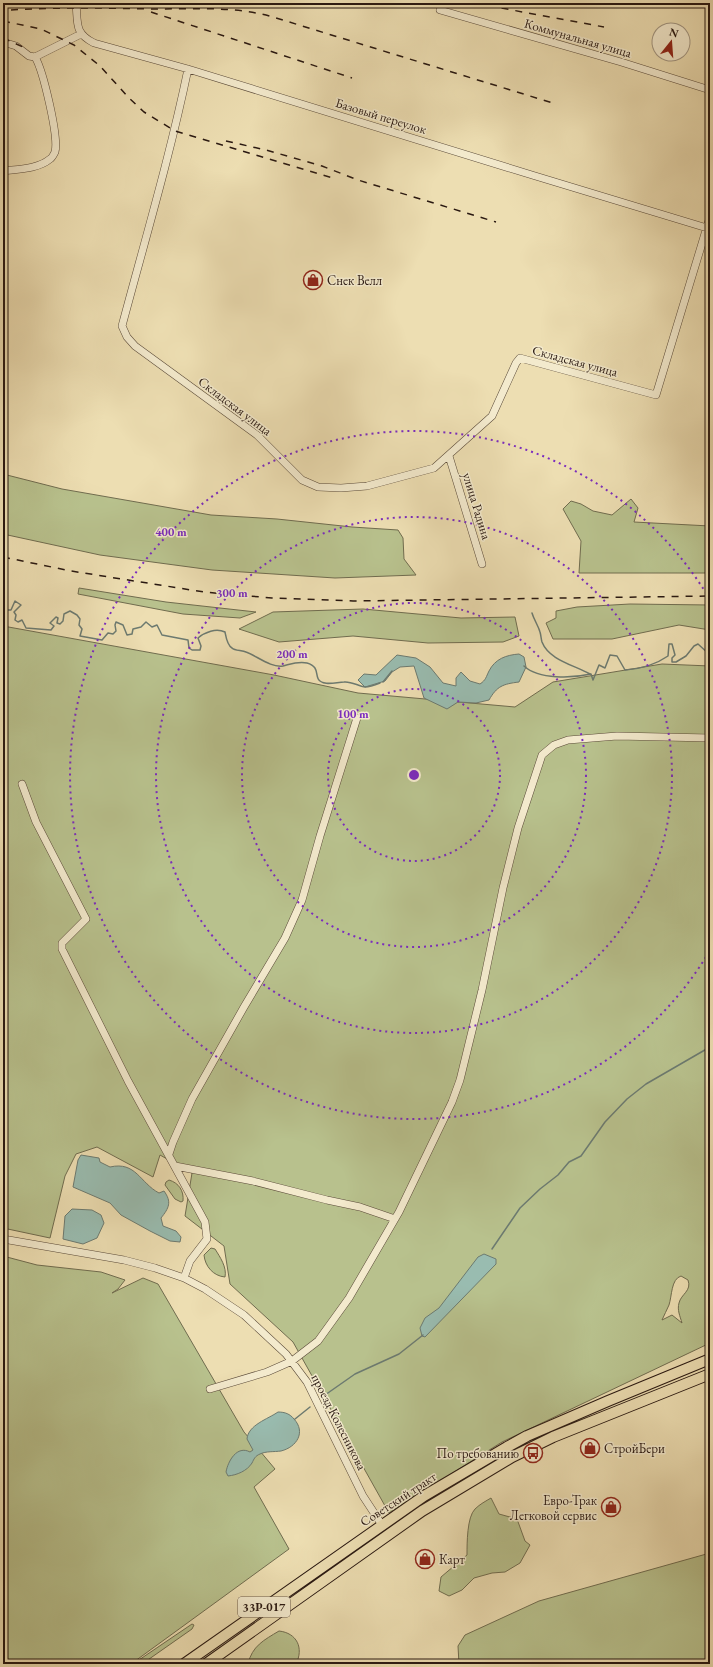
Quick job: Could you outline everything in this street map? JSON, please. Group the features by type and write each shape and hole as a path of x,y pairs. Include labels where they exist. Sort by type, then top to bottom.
{"highway":[{"name":"Советский тракт","path":"184,1664 424,1496 527,1436 710,1359"},
{"name":"Советский тракт","path":"206,1664 388,1534 443,1497 512,1456 553,1437 710,1374"},
{"path":"382,1525 388,1534"}],"street":[{"path":"3,42 16,46 29,56 35,56 81,34 78,27 76,3"},
{"name":"Коммунальная улица","path":"440,10 621,62 710,90"},
{"name":"Базовый переулок","path":"81,34 89,40 102,45 188,69 707,228"},
{"path":"3,171 42,165 52,158 55,151 53,118 44,78 35,56"},
{"name":"Складская улица","path":"188,69 164,177 122,326 127,337 135,346 257,435 302,480 318,487 341,488 367,486 434,468 492,416 516,362 520,358 656,395 707,228"},
{"path":"707,228 710,217"},
{"name":"улица Радина","path":"449,456 482,564"},
{"path":"169,1154 192,1099 283,941 302,900 320,836 358,718"},
{"path":"210,1389 267,1372 292,1361 318,1341 349,1298 395,1219 452,1102 460,1080 482,990 502,888 518,828 542,755 550,748 568,740 617,736 710,738"},
{"path":"22,784 36,822 86,919 62,943 62,949 128,1081 205,1222 207,1239 190,1261 184,1278"},
{"path":"175,1166 253,1181 360,1207 395,1219"},
{"name":"проезд Колесникова","path":"3,1239 124,1260 155,1268 184,1278 223,1300 244,1315 273,1341 292,1361 316,1398 363,1496 382,1525"}],"green space":[{"path":"3,474 62,489 211,515 277,519 398,530 403,538 404,559 416,575 335,578 212,570 100,555 3,534"},
{"path":"631,499 638,508 634,522 710,526 710,573 579,573 581,541 563,509 571,501 581,504 593,511 612,515"},
{"path":"79,588 166,602 256,612 240,618 183,614 78,594"},
{"path":"630,604 710,605 710,630 679,625 612,639 553,639 546,623 556,618 556,611 577,607"},
{"path":"363,609 461,618 515,617 519,636 503,642 428,643 353,636 279,642 239,629 273,612"},
{"path":"3,626 274,675 358,693 515,707 553,682 662,664 710,666 710,1343 502,1442 389,1513 293,1342 230,1284 224,1246 185,1216 192,1173 160,1155 153,1177 97,1147 76,1154 65,1176 50,1238 3,1228","holes":["681,1276 688,1280 689,1287 680,1300 678,1306 682,1323 672,1315 662,1320 669,1305 672,1288 675,1281"]},
{"path":"169,1180 176,1183 180,1188 183,1194 183,1201 181,1202 175,1199 165,1185"},
{"path":"211,1248 215,1249 223,1262 225,1277 217,1275 210,1270 206,1263 204,1255"},
{"path":"3,1256 37,1265 101,1272 125,1280 118,1289 112,1293 143,1278 158,1284 244,1432 275,1469 254,1487 289,1549 131,1664 3,1664"},
{"path":"491,1498 499,1514 517,1519 525,1541 530,1545 520,1563 505,1572 492,1573 474,1578 462,1590 449,1596 439,1591 441,1577 467,1555 468,1530 472,1513 475,1509"},
{"path":"710,1553 710,1664 459,1664 458,1646 465,1635 539,1601"},
{"path":"192,1624 194,1625 192,1629 142,1664 133,1664"},
{"path":"279,1631 290,1635 297,1642 299,1652 296,1664 248,1664 252,1653 259,1644"}],"water":[{"path":"519,654 524,657 526,667 519,682 501,686 489,700 476,703 458,702 447,709 424,698 414,666 400,667 392,672 385,681 365,687 358,680 364,674 376,675 397,655 416,658 430,667 443,683 456,686 456,678 461,672 470,681 480,684 485,680 494,663 501,658"},
{"path":"81,1155 99,1158 100,1162 110,1167 126,1167 132,1170 159,1193 164,1191 169,1202 168,1208 161,1218 163,1226 176,1231 181,1237 180,1242 170,1241 150,1231 121,1215 110,1203 73,1187 78,1160"},
{"path":"72,1209 92,1210 101,1215 104,1223 97,1238 83,1244 63,1239 65,1216"},
{"path":"484,1254 496,1259 496,1264 425,1337 422,1336 420,1328 425,1318 439,1308 478,1257"},
{"path":"278,1412 289,1415 298,1424 299,1434 295,1443 287,1449 281,1451 265,1452 258,1455 245,1470 238,1474 228,1476 226,1472 227,1468 234,1455 237,1452 245,1450 250,1452 253,1450 247,1439 251,1430 259,1423"}],"waterway":[{"path":"3,606 6,610 11,610 15,601 21,605 14,612 16,615 15,620 18,622 22,620 26,628 51,630 54,626 50,623 56,617 58,618 57,623 60,624 63,621 64,614 70,611 77,615 80,619 79,625 82,629 80,636 102,640 108,633 113,634 116,631 116,622 123,625 127,635 132,634 133,629 141,627 146,622 152,627 157,625 162,635 188,640 189,648 192,650 200,650 201,646 198,638 211,631 218,630 225,632 228,643 233,649 244,651 269,664 278,666 304,662 307,663 316,669 318,679 328,684 347,682 365,687 380,683"},
{"path":"532,613 545,648 556,658 590,674"},
{"path":"524,666 530,671 547,676 566,677 591,674 593,680 599,665 605,668 610,655 617,656 625,670 637,669 658,662 668,656 669,644 672,644 675,655 672,658 672,662 676,662 686,656 694,646 698,644 710,655"},
{"path":"383,682 392,671"},
{"path":"492,1249 520,1208 540,1189 558,1175 569,1162 581,1156 605,1122 627,1099 646,1084 710,1047"},
{"path":"325,1395 355,1374 399,1354 423,1335"},
{"path":"295,1419 310,1407"}],"railway":[{"path":"3,6 18,3"},
{"path":"474,3 604,27"},
{"path":"11,10 65,8 199,9 259,13 556,104"},
{"path":"151,12 352,78"},
{"path":"3,21 41,29 74,45 100,66 144,112 175,131 336,179"},
{"path":"3,38 23,47"},
{"path":"226,141 266,150 322,166 358,180 496,222"},
{"path":"3,557 71,571 204,592 272,598 353,601 710,596"}],"place":[{"name":"Снек Велл","path":"313,280"},
{"name":"СтройБери","path":"590,1448"},
{"name":"По требованию","path":"533,1453"},
{"name":"Евро-Трак Легковой сервис","path":"611,1507"},
{"name":"Карт","path":"425,1559"}]}
